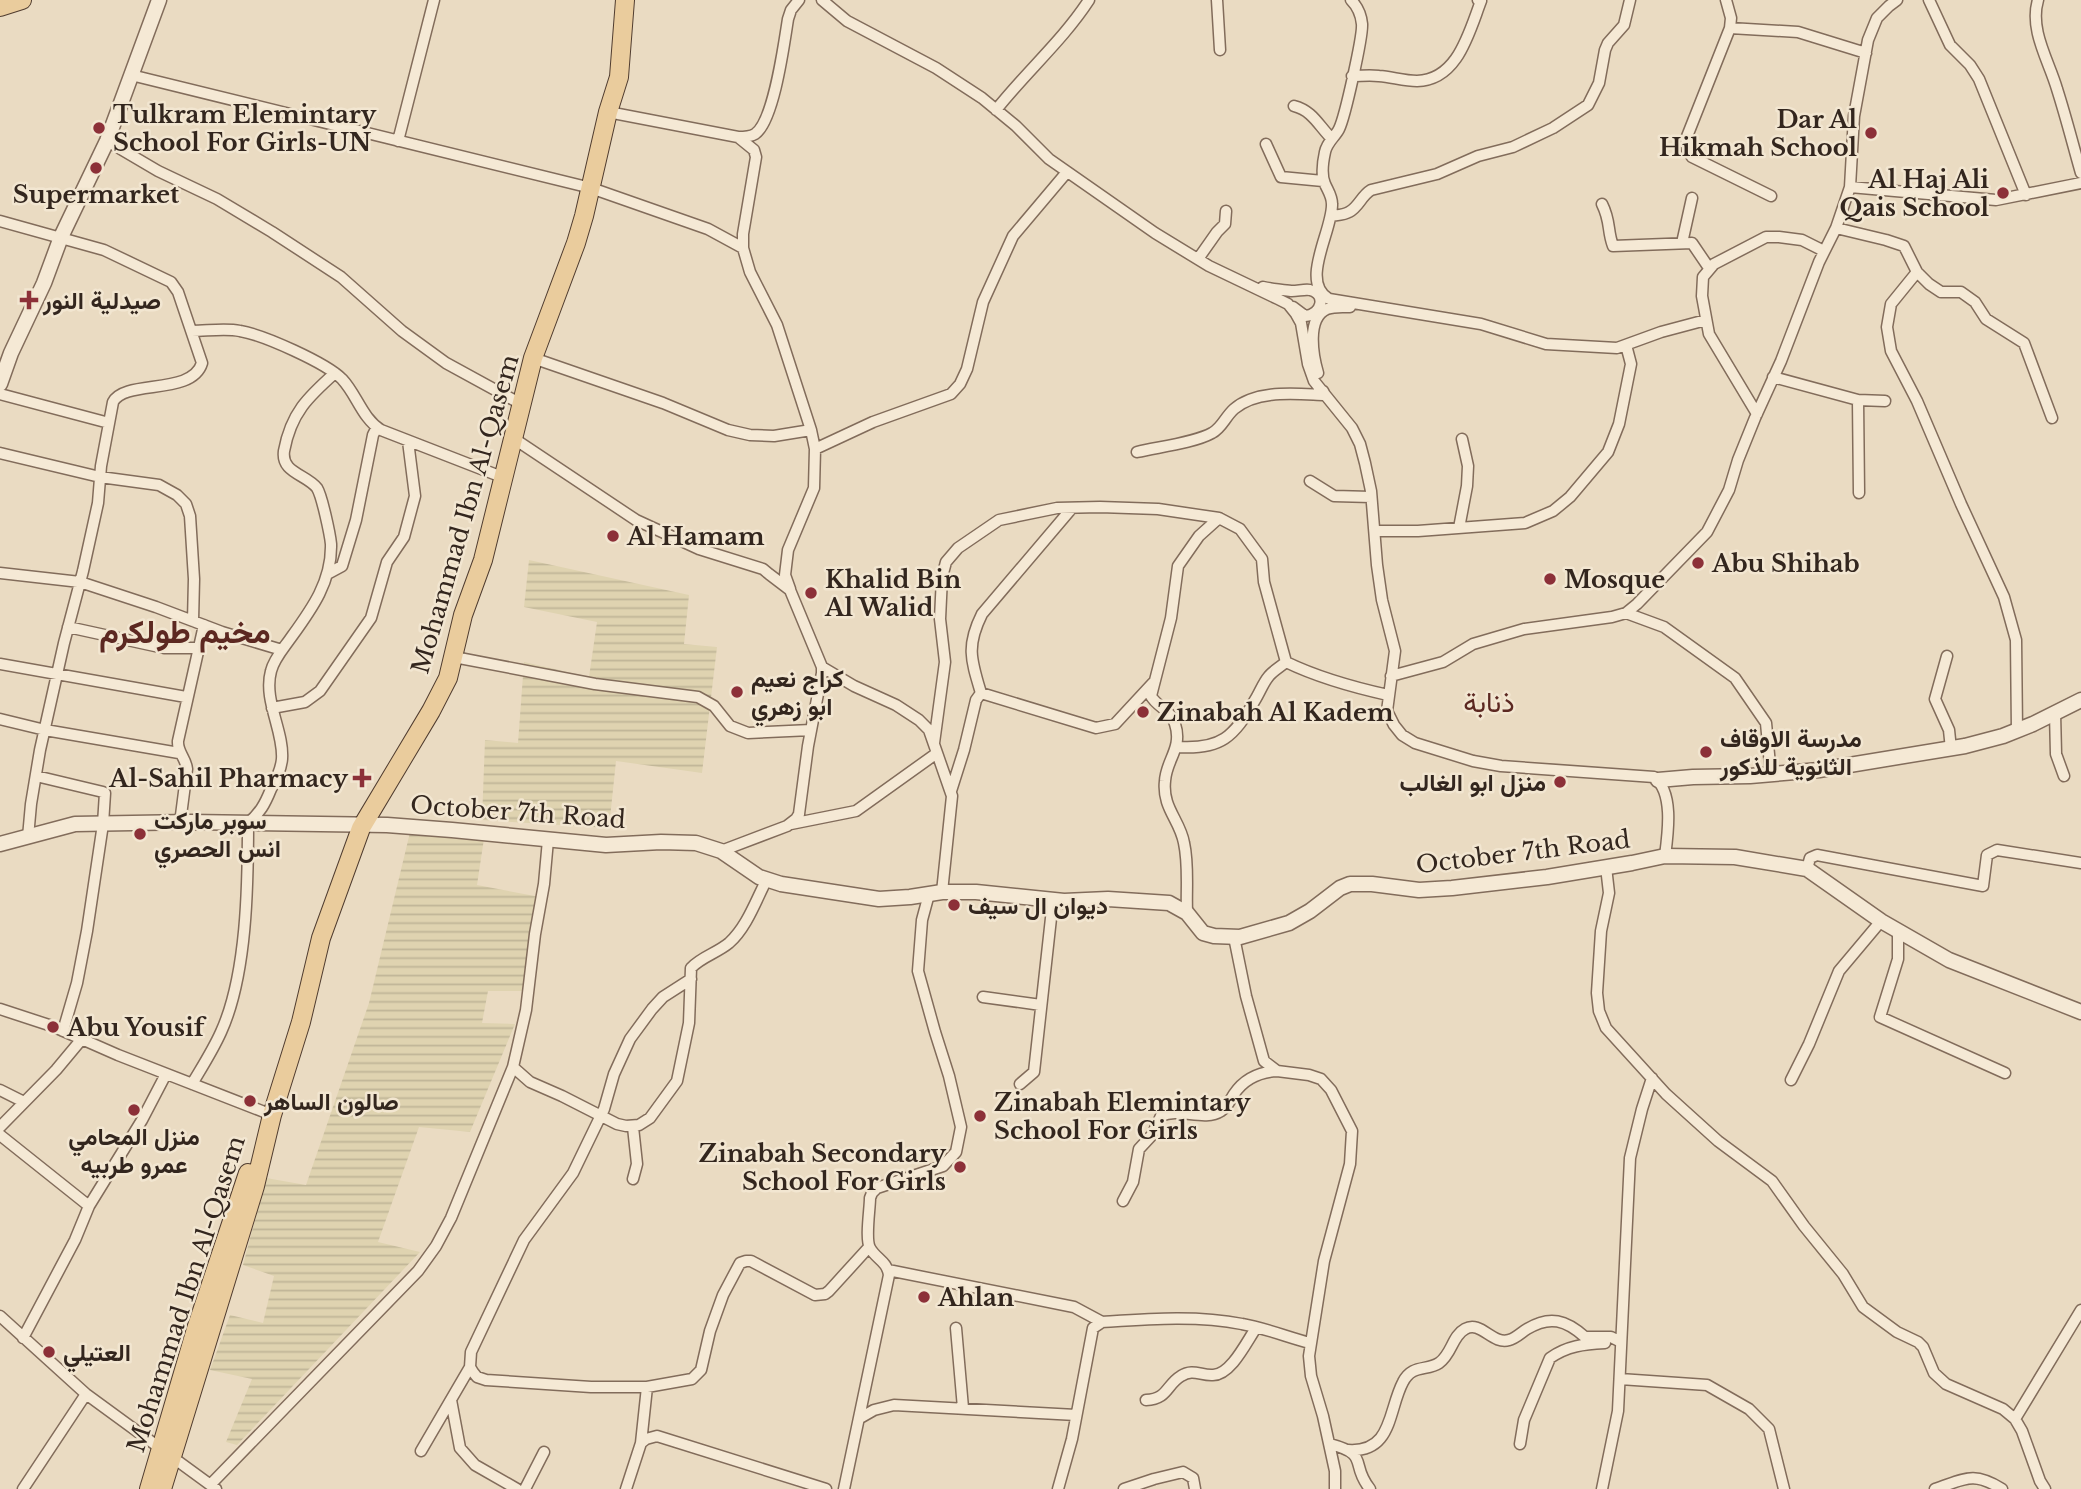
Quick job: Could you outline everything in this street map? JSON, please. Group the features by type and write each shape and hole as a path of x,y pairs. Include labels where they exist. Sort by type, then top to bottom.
{"main road":[{"path":"0,7 22,0"},
{"path":"608,112 617,0"},
{"path":"608,112 620,77 625,0"},
{"name":"Mohammad Ibn Al-Qasem","path":"162,1489 167,1452 196,1329 244,1184 272,1115 301,1022 321,938 352,848 363,824 448,678 463,615 483,560 533,358 576,243 608,112"},
{"name":"Mohammad Ibn Al-Qasem","path":"149,1489 167,1452"}],"street":[{"path":"398,141 434,0"},
{"path":"791,824 800,809 822,667 785,575 788,550 814,488 815,449 777,325 750,272 743,248 743,234 756,157 788,19 799,0"},
{"path":"822,0 847,21 936,68 982,98 1016,126 1049,159 1155,233 1198,259 1288,304 1305,316 1313,315 1319,309 1321,300 1316,293 1308,290 1294,291 1251,285"},
{"path":"996,110 1018,81 1071,26 1090,0"},
{"path":"1217,0 1220,50"},
{"path":"1294,291 1303,286 1319,256 1331,216 1331,197 1324,181 1325,153 1342,123 1362,27 1358,8 1351,0"},
{"path":"1352,76 1418,81 1433,78 1458,58 1481,1 1478,0"},
{"path":"1331,216 1353,210 1362,196 1371,190 1437,174 1478,156 1513,147 1552,128 1588,105 1599,83 1605,50 1624,25 1630,0"},
{"path":"1726,0 1731,18 1730,28 1685,145 1692,157 1771,196"},
{"path":"1391,676 1443,662 1474,644 1524,629 1626,613 1707,532 1729,490 1738,460 1824,251 1836,228 1850,187 1854,116 1870,33 1877,18 1898,0"},
{"path":"1929,0 1950,45 1976,73 2026,195"},
{"path":"2038,0 2035,17 2043,54 2056,86 2081,173"},
{"path":"0,384 7,346 44,283 61,237 107,141 156,4"},
{"path":"1730,28 1798,32 1866,53"},
{"path":"131,75 590,188 708,229 743,248"},
{"path":"1294,106 1310,113 1332,139"},
{"path":"608,112 738,137 756,134 768,114"},
{"path":"738,137 754,150 756,157"},
{"path":"107,141 158,171 217,199 272,232 341,277 402,331 446,363 521,404"},
{"path":"1266,144 1282,177 1324,181"},
{"path":"815,449 873,422 951,394 960,384 967,369 983,302 1013,236 1067,172"},
{"path":"1850,187 1996,200 2081,183"},
{"path":"1682,243 1692,198"},
{"path":"1602,204 1609,218 1613,247 1692,243 1709,268"},
{"path":"1198,259 1225,224 1226,211"},
{"path":"0,221 104,250 171,282 178,292 202,357 198,372 171,384 118,395 113,402 98,503 45,730 28,837"},
{"path":"1836,228 1904,247 1917,272 1941,292 1961,292 1975,302 1986,319 2024,343 2052,418"},
{"path":"1757,414 1712,340 1701,289 1703,277 1709,268 1766,237 1802,240 1824,251"},
{"path":"1319,256 1317,282 1321,294 1329,299 1481,324 1546,344 1617,348 1706,320"},
{"path":"1917,272 1891,304 1887,327 1891,351 1917,401 2004,597 2016,640 2017,731"},
{"path":"1288,304 1301,324 1314,382 1352,428 1360,444 1371,497 1382,600 1395,651 1387,710 1394,725 1402,735 1415,743 1473,761 1501,766 1654,777 1666,793 1668,835 1665,856"},
{"path":"1325,395 1313,343 1320,313 1335,307 1386,307"},
{"path":"192,331 240,331 286,347 335,373 349,387 364,414 377,428 502,478"},
{"path":"1375,531 1525,523 1553,511 1574,492 1608,452 1619,424 1631,364 1626,345"},
{"path":"533,358 663,403 728,430 750,435 774,436 811,430"},
{"path":"192,1084 222,1032 234,989 243,936 248,823 263,809 281,765 282,750 269,690 270,672 275,660 316,604 329,573 330,539 320,494 314,484 289,469 284,457 291,426 305,400 335,373"},
{"path":"1773,377 1858,400 1885,401"},
{"path":"0,394 109,423"},
{"path":"1137,452 1211,434 1235,408 1261,396 1325,395"},
{"path":"1858,400 1859,494"},
{"path":"329,573 342,566 356,520 373,435 377,428"},
{"path":"513,438 636,520 699,549 763,569 790,590"},
{"path":"1459,528 1468,467 1462,439"},
{"path":"272,708 305,702 320,691 371,618 387,562 404,537 415,496 408,441"},
{"path":"0,453 100,477 159,485 182,499 190,516 199,623 197,648 178,741 180,753 187,763 180,823"},
{"path":"1310,481 1334,496 1371,497"},
{"path":"722,851 791,824 856,811 936,748 945,662 940,619 942,577 950,556 991,523 999,520 1057,508 1158,509 1219,518 1240,529 1262,559 1264,582 1286,662 1345,686 1388,695"},
{"path":"981,693 971,654 976,627 982,614 1072,508"},
{"path":"1187,913 1185,845 1168,808 1164,786 1177,747 1175,722 1167,710 1151,696 1171,618 1178,566 1199,536 1219,518"},
{"path":"0,573 80,582 282,650"},
{"path":"1626,613 1664,627 1735,678 1766,723 1771,775"},
{"path":"68,627 164,648 197,648"},
{"path":"1947,656 1935,699 1949,730 1951,749"},
{"path":"454,657 595,684 698,697 714,706 730,726 748,733 811,730"},
{"path":"1177,747 1198,749 1226,738 1244,720 1270,674 1286,662"},
{"path":"0,664 186,697"},
{"path":"822,667 854,686 897,705 919,720 929,730 951,791"},
{"path":"981,693 1096,728 1115,724 1155,681"},
{"path":"470,1367 477,1377 486,1380 591,1387 647,1387 692,1379 701,1370 710,1331 723,1295 740,1263 751,1261 815,1295 820,1296 830,1291 869,1247 872,1193 877,1188 943,1166 956,1152 961,1127 918,971 922,920 936,893 951,791 976,700 981,693"},
{"path":"1658,780 1819,770 1951,749 2017,731 2081,700"},
{"path":"2055,713 2056,754 2064,776"},
{"path":"0,719 45,730 180,753"},
{"path":"36,776 104,792 103,824 77,983 63,1031"},
{"name":"October 7th Road","path":"0,844 75,824 180,823 363,824 606,845 696,843 722,851 759,877 781,884 879,899 976,892 1053,900 1168,903 1187,913 1203,933 1234,937 1289,923 1350,884 1419,890 1452,888 1548,877 1665,856 1735,857 1807,869"},
{"path":"0,1317 86,1394 214,1487 428,1259 451,1218 513,1067 526,1010 548,841"},
{"path":"2081,863 1997,850 1987,855 1983,886 1816,855 1810,858 1807,869 1881,921 1949,960 2081,1012"},
{"path":"1606,867 1609,893 1601,931 1597,1002 1606,1028 1666,1094 1718,1141 1772,1181 1843,1274 1863,1307 1897,1332 1918,1342 1923,1347 1934,1373 1946,1384 2003,1409 2015,1419 2045,1489"},
{"path":"513,1067 530,1082 617,1124 639,1125 650,1118 677,1081 689,1023 691,968 721,949 734,937 767,879"},
{"path":"1020,1084 1034,1072 1053,900"},
{"path":"1791,1080 1839,971 1881,921"},
{"path":"1898,931 1898,959 1880,1017 2005,1073"},
{"path":"1234,937 1264,1061 1277,1071"},
{"path":"421,1451 470,1367 471,1352 524,1240 573,1172 601,1116 614,1074 630,1039 663,997 691,979"},
{"path":"983,998 1041,1005"},
{"path":"0,1009 63,1031 272,1115"},
{"path":"0,1127 56,1070 81,1040"},
{"path":"1124,1201 1133,1182 1139,1149 1152,1135 1161,1116 1217,1113 1227,1107 1235,1092 1247,1081 1261,1073 1277,1071 1309,1075 1321,1079 1331,1090 1352,1131 1350,1164 1324,1261 1310,1343 1309,1366 1335,1471 1335,1489"},
{"path":"23,1338 75,1240 89,1206 142,1120 166,1074"},
{"path":"1602,1489 1618,1411 1630,1158 1652,1078"},
{"path":"0,1090 24,1102"},
{"path":"633,1126 637,1164 633,1179"},
{"path":"0,1135 89,1206"},
{"path":"844,1489 888,1280 886,1264 869,1247"},
{"path":"888,1270 1074,1307 1102,1322 1193,1319 1241,1324 1310,1343"},
{"path":"2015,1419 2081,1310"},
{"path":"1348,1450 1363,1449 1379,1440 1387,1428 1408,1375 1418,1368 1438,1364 1458,1335 1468,1328 1477,1327 1496,1340 1510,1340 1541,1321 1559,1321 1572,1325 1585,1336 1611,1337 1622,1342"},
{"path":"1058,1489 1093,1328 1102,1322"},
{"path":"956,1328 963,1408"},
{"path":"1146,1400 1163,1395 1177,1378 1187,1373 1223,1373 1256,1328"},
{"path":"1520,1444 1524,1420 1550,1357 1578,1345 1622,1342"},
{"path":"1620,1379 1707,1385 1749,1409 1769,1429 1784,1489"},
{"path":"626,1489 641,1443 647,1387"},
{"path":"23,1489 86,1394"},
{"path":"451,1400 460,1448 475,1465 517,1489"},
{"path":"860,1418 874,1410 894,1405 1076,1415"},
{"path":"641,1443 651,1437 662,1437 826,1489"},
{"path":"1329,1444 1348,1450 1356,1456 1360,1473 1370,1489"},
{"path":"525,1489 544,1452"},
{"path":"1124,1489 1183,1472 1193,1478 1195,1489"},
{"path":"1934,1489 1977,1477 2003,1489"}],"shaded area":[{"path":"529,560 689,595 684,644 717,647 702,773 616,761 609,828 482,820 485,740 518,743 524,662 589,677 597,622 524,607"},
{"path":"412,824 485,832 477,885 540,897 527,991 488,991 482,1023 515,1024 470,1132 419,1127 378,1242 420,1252 237,1445 226,1442 252,1379 210,1370 230,1315 263,1323 274,1276 243,1265 266,1178 306,1185 369,1003"}],"place":[{"name":"Tulkram Elemintary School For Girls-UN","path":"99,128"},
{"name":"Dar Al Hikmah School","path":"1871,133"},
{"name":"Supermarket","path":"96,168"},
{"name":"Al Haj Ali Qais School","path":"2003,193"},
{"name":"صيدلية النور","path":"29,300"},
{"name":"Al Hamam","path":"613,536"},
{"name":"Abu Shihab","path":"1698,563"},
{"name":"Mosque","path":"1550,579"},
{"name":"Khalid Bin Al Walid","path":"811,593"},
{"name":"كراج نعيم ابو زهري","path":"737,692"},
{"name":"Zinabah Al Kadem","path":"1143,712"},
{"name":"مدرسة الاوقاف الثانوية للذكور","path":"1706,752"},
{"name":"Al-Sahil Pharmacy","path":"362,778"},
{"name":"منزل ابو الغالب","path":"1560,782"},
{"name":"سوبر ماركت انس الحصري","path":"140,834"},
{"name":"ديوان ال سيف","path":"954,905"},
{"name":"Abu Yousif","path":"53,1027"},
{"name":"صالون الساهر","path":"250,1101"},
{"name":"منزل المحامي عمرو طربيه","path":"134,1110"},
{"name":"Zinabah Elemintary School For Girls","path":"980,1116"},
{"name":"Zinabah Secondary School For Girls","path":"960,1167"},
{"name":"Ahlan","path":"924,1297"},
{"name":"العتيلي","path":"49,1352"}],"district":[{"name":"مخيم طولكرم","path":"185,632"},
{"name":"ذنابة","path":"1489,702"}]}
